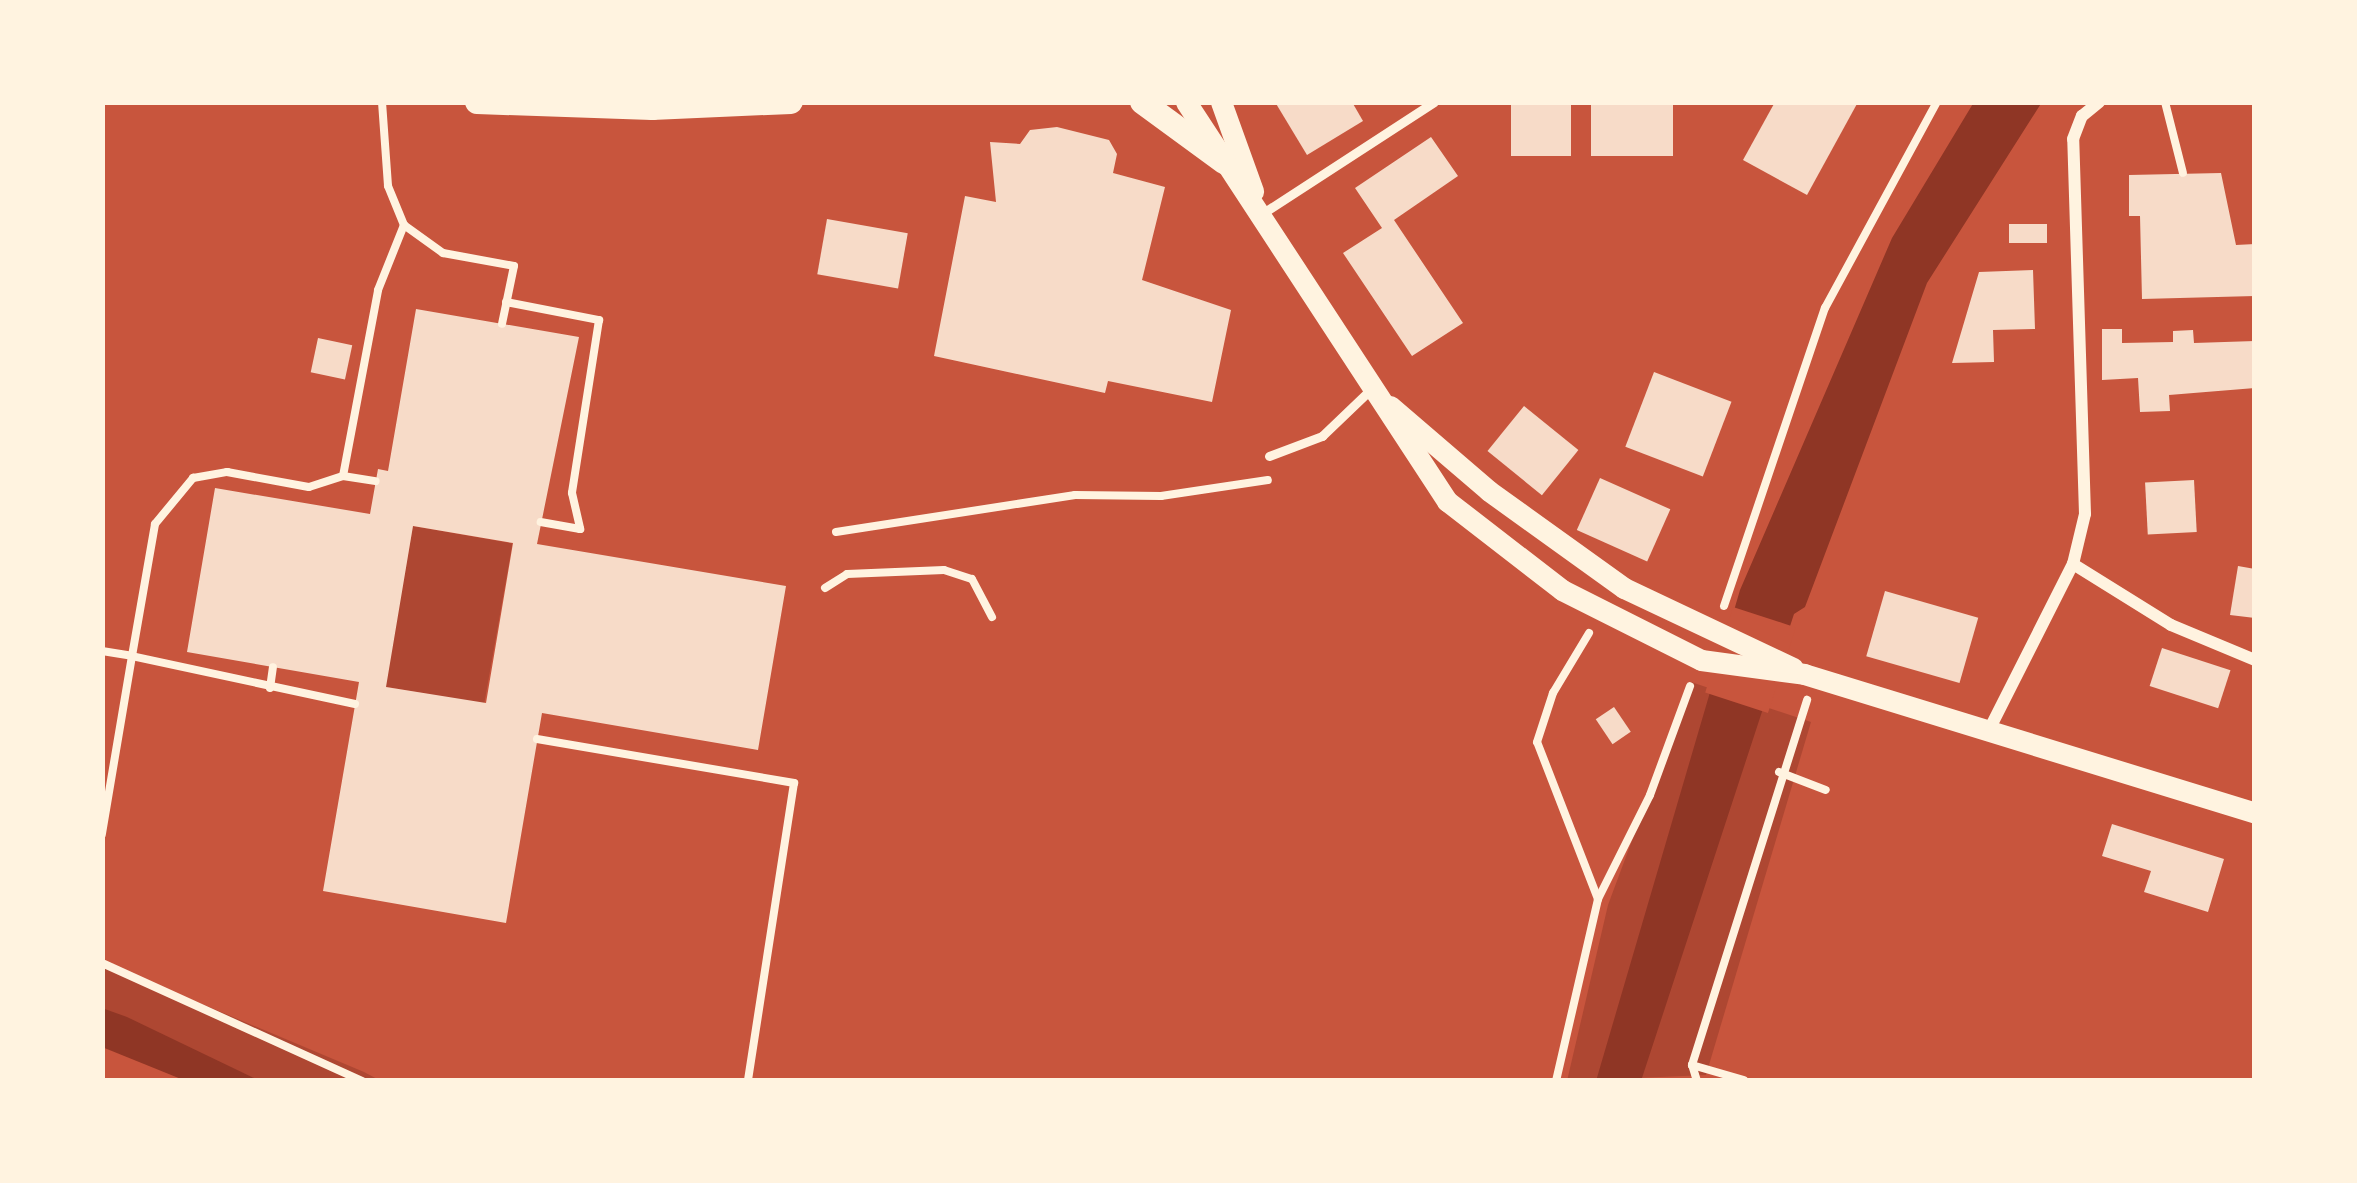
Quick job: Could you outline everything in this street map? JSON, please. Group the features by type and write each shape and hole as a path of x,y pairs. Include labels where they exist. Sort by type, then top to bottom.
{"main road":[{"path":"476,102 652,108 791,102"},
{"path":"1142,102 1224,162"}],"street":[{"path":"1186,102 1448,501 1490,539 1604,614 1704,661 1809,676 1986,735 2255,813"},
{"path":"1221,102 1261,214"},
{"path":"1986,735 2073,564 2087,456 2073,139 2082,116 2099,102"},
{"path":"1371,389 1489,491 1624,587 1727,631 1809,676"},
{"path":"2073,564 2171,625 2255,660"}],"lane":[{"path":"1261,214 1434,102"},
{"path":"1269,456 1322,436 1371,389"}],"path":[{"path":"382,102 388,186 404,226 443,253 514,266 502,324"},
{"path":"1727,631 1825,308 1937,102"},
{"path":"2165,102 2183,173"},
{"path":"344,476 378,290 404,226"},
{"path":"506,302 599,320 572,494 580,529 541,522"},
{"path":"232,491 236,474"},
{"path":"102,834 155,524 194,478 236,474 309,488 344,476 376,481"},
{"path":"836,532 1075,495 1259,484 1281,474"},
{"path":"825,587 848,574 944,570 972,579 992,617"},
{"path":"1598,899 1537,742 1553,693 1604,614"},
{"path":"102,650 355,704"},
{"path":"1556,1081 1598,899 1650,795 1704,661"},
{"path":"270,688 273,667"},
{"path":"1697,1081 1692,1065 1809,676"},
{"path":"538,739 794,783 748,1081"},
{"path":"1779,772 1826,790"},
{"path":"102,963 362,1081"},
{"path":"1692,1065 1744,1080"}],"shaded area":[{"path":"1974,102 2042,102 1927,283 1805,607 1794,614 1641,1081 1596,1081 1740,590 1892,238"},
{"path":"413,526 512,544 484,704 385,687"},
{"path":"1691,682 1811,722 1706,1075 1567,1081 1608,905"},
{"path":"102,962 381,1081 260,1081 102,1008"},
{"path":"102,1008 260,1081 186,1081 102,1047"}],"pier":[{"path":"1733,607 1796,627 1768,713 1705,693"}],"building":[{"path":"1275,102 1352,102 1363,121 1307,155"},
{"path":"1511,102 1571,102 1571,156 1511,156"},
{"path":"1591,102 1673,102 1673,156 1591,156"},
{"path":"1775,102 1858,102 1807,195 1743,160"},
{"path":"1057,127 1109,140 1117,154 1113,173 1165,187 1142,280 1231,310 1212,402 1108,381 1105,393 934,356 965,196 996,202 990,142 1020,144 1030,130"},
{"path":"1431,137 1458,176 1394,220 1463,323 1412,356 1343,253 1382,228 1355,188"},
{"path":"2221,173 2236,245 2255,244 2255,296 2142,299 2140,216 2129,216 2129,175"},
{"path":"827,219 908,233 898,288 817,274"},
{"path":"2009,224 2047,224 2047,243 2009,243"},
{"path":"2033,270 2035,329 1993,330 1994,362 1952,363 1979,272"},
{"path":"416,309 579,337 537,544 786,586 758,750 542,713 506,923 323,891 359,682 187,652 215,488 370,514 378,469 388,471","holes":["413,526 513,543 486,703 386,687"]},
{"path":"2102,329 2122,329 2122,343 2173,342 2173,331 2193,330 2194,343 2255,341 2255,388 2169,395 2170,411 2140,412 2138,378 2102,380"},
{"path":"318,338 352,345 345,380 311,372"},
{"path":"1654,372 1731,402 1703,476 1625,447"},
{"path":"1524,406 1578,450 1542,495 1487,451"},
{"path":"1600,478 1670,509 1647,561 1577,530"},
{"path":"2194,480 2197,532 2148,534 2145,483"},
{"path":"2238,566 2255,569 2255,618 2230,615"},
{"path":"1885,591 1978,618 1959,683 1866,656"},
{"path":"2162,648 2230,670 2218,708 2150,686"},
{"path":"1614,707 1631,732 1613,744 1596,719"},
{"path":"2112,824 2224,859 2208,912 2144,892 2151,871 2102,856"}]}
